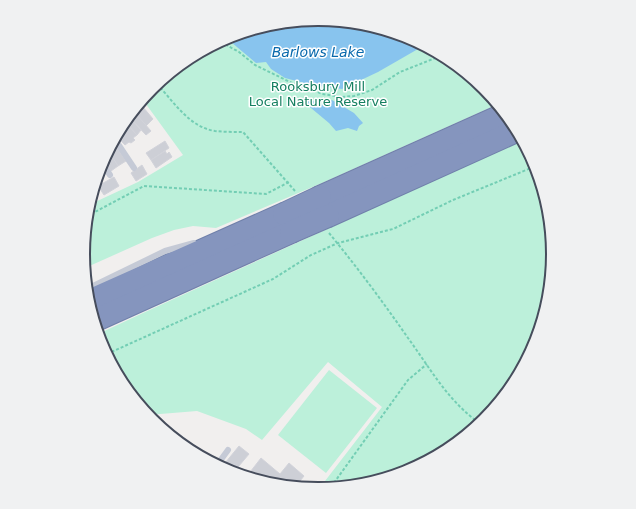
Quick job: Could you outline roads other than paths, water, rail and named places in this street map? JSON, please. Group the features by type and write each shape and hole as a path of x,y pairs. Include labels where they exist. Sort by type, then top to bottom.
{"highway":[{"path":"325,214 500,117"},
{"path":"94,299 243,232 325,214 511,133"},
{"path":"99,319 288,223"}],"lane":[{"path":"118,144 134,168"},
{"path":"106,169 110,175"},
{"path":"208,240 243,232"},
{"path":"92,287 165,251 200,242"},
{"path":"220,461 228,450"}],"water":[{"name":"Barlows Lake","path":"303,26 333,26 363,30 391,38 418,49 378,72 342,89 312,85 285,78 271,69 266,62 256,63 232,43 273,30"},
{"path":"299,98 314,101 321,105 332,100 354,113 363,123 359,126 357,131 348,128 336,131 329,123"}],"park label":[{"name":"Rooksbury Mill Local Nature Reserve","path":"318,94"}]}
